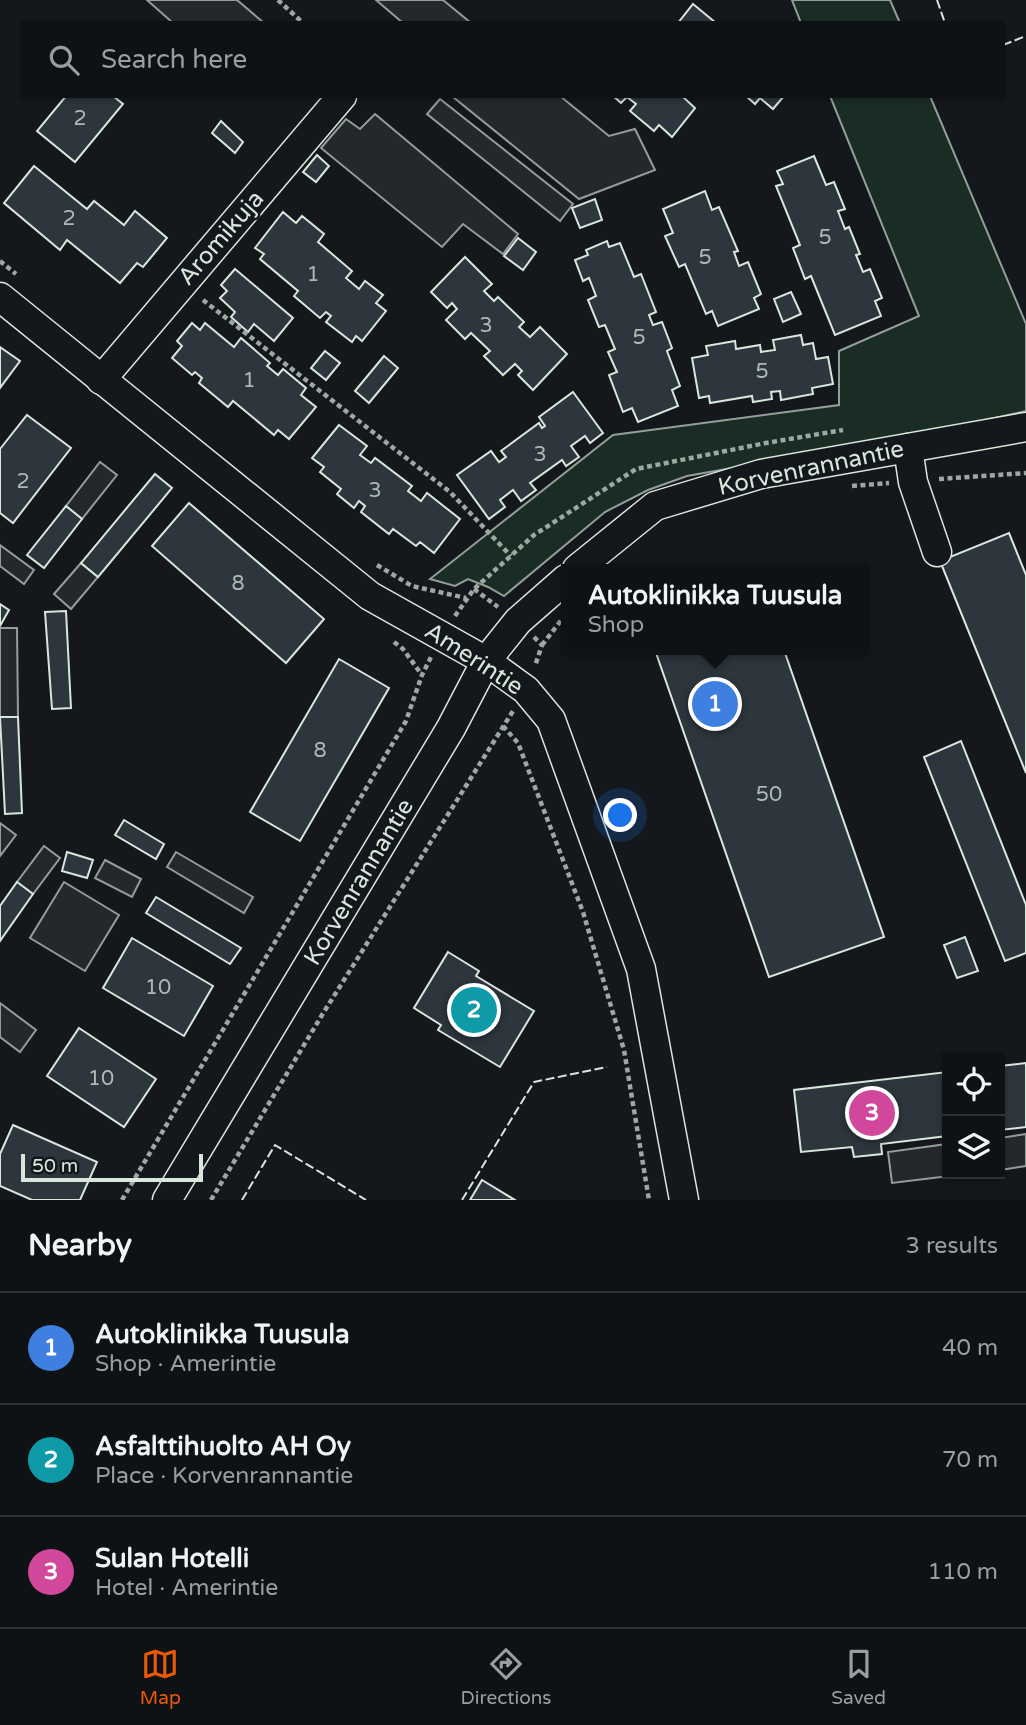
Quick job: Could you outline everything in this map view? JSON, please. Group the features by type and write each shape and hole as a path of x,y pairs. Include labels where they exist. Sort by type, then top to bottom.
{"street":[{"name":"Aromikuja","path":"101,380 340,98"},
{"name":"Amerintie","path":"10,287 101,380 370,596 486,661 526,690 551,720 641,968 684,1200"},
{"name":"Korvenrannantie","path":"583,564 655,506 761,474 1026,427"},
{"path":"908,448 913,481 937,552"},
{"name":"Korvenrannantie","path":"167,1200 452,727 486,661 517,621 561,583"}],"path":[{"path":"278,0 301,21"},
{"path":"0,261 10,287"},
{"path":"178,287 214,308 450,492 511,556"},
{"path":"844,487 1026,472"},
{"path":"367,557 412,586 466,598"},
{"path":"542,645 561,620"},
{"path":"211,1200 322,1015 526,690"},
{"path":"503,726 518,743 583,912 624,1050 649,1200"}],"green space":[{"path":"792,0 890,0 899,21 800,21"},
{"path":"831,98 931,98 1026,324 1026,411 913,436 687,476 648,490 605,512 504,596 468,579 455,586 430,579 613,435 839,405 839,351 919,316"}],"shaded area":[{"path":"147,0 237,0 262,21 171,21"},
{"path":"376,0 443,0 469,21 401,21"},
{"path":"454,98 562,98 609,136 635,129 655,170 579,199"},
{"path":"440,99 573,204 560,221 427,114"},
{"path":"375,114 518,234 503,254 463,224 442,247 321,148 346,119 360,129"},
{"path":"100,462 117,475 82,519 66,506"},
{"path":"0,545 34,570 24,584 0,566"},
{"path":"81,563 98,577 71,609 54,594"},
{"path":"0,628 17,628 18,717 0,717"},
{"path":"0,823 16,835 0,856"},
{"path":"44,846 60,858 33,894 17,882"},
{"path":"176,852 253,897 244,913 167,867"},
{"path":"105,860 141,879 132,897 95,878"},
{"path":"64,882 119,915 85,971 30,938"},
{"path":"0,1003 36,1030 20,1052 0,1037"},
{"path":"1026,1134 1026,1166 1005,1169 1005,1137"},
{"path":"942,1145 942,1177 892,1183 888,1152"}],"building":[{"path":"693,4 714,21 680,21"},
{"path":"64,98 116,98 123,104 75,162 37,131"},
{"path":"628,98 684,98 695,108 672,137 659,125 654,131 630,111 636,104"},
{"path":"748,98 760,98 755,104"},
{"path":"760,98 782,98 773,109"},
{"path":"221,121 243,142 235,153 212,133"},
{"path":"317,155 329,166 316,182 303,172"},
{"path":"814,156 826,185 834,182 845,209 838,211 845,229 849,227 860,254 856,255 863,272 870,269 882,298 875,301 881,316 835,335 811,276 805,279 793,248 800,245 776,186 783,184 777,171"},
{"path":"34,166 87,209 94,201 124,225 135,211 167,238 143,267 137,263 120,283 67,240 60,250 4,203"},
{"path":"705,191 712,210 719,207 738,251 734,252 739,266 748,262 761,294 754,298 759,309 718,326 712,311 706,314 685,264 679,267 665,236 673,233 663,209"},
{"path":"595,199 602,220 580,228 572,208"},
{"path":"283,212 296,223 302,216 324,234 318,242 352,271 346,278 359,289 365,281 383,295 376,303 386,311 362,341 356,336 352,342 326,322 331,316 326,312 320,318 294,296 298,291 260,259 264,254 255,248"},
{"path":"518,238 536,252 523,270 504,256"},
{"path":"607,241 609,247 620,243 634,277 641,274 656,312 649,315 653,325 662,322 672,348 667,351 680,386 672,390 678,406 638,422 632,408 623,412 609,375 617,372 608,352 615,349 605,325 599,327 588,300 596,296 589,278 583,281 575,260 588,255 586,250"},
{"path":"465,257 492,284 484,291 494,301 498,297 524,322 519,327 530,337 540,327 567,354 533,390 518,375 522,371 515,364 503,375 484,356 490,351 471,333 465,339 446,320 457,309 452,303 447,308 431,292"},
{"path":"235,269 293,318 274,341 254,324 248,332 231,317 235,312 220,298 227,291 221,285"},
{"path":"791,292 801,314 783,322 774,299"},
{"path":"192,323 200,330 205,323 234,347 241,338 270,363 267,366 278,375 283,369 306,388 301,395 316,407 289,439 278,430 274,435 233,401 228,407 199,383 202,378 195,372 192,375 172,358 182,346 177,341"},
{"path":"801,335 803,345 813,343 816,359 828,357 833,384 812,388 813,394 781,400 780,391 771,392 772,399 753,402 752,396 710,403 709,396 699,398 692,358 708,355 706,346 735,341 736,349 760,345 761,352 775,350 773,340"},
{"path":"0,347 20,361 0,388"},
{"path":"325,351 340,363 326,380 311,368"},
{"path":"384,356 398,368 369,403 355,391"},
{"path":"573,392 603,433 590,443 585,436 571,446 579,457 566,466 562,460 530,483 536,490 521,501 513,490 500,500 505,507 489,519 457,475 491,451 499,462 506,457 501,451 539,423 542,428 545,426 539,417"},
{"path":"27,415 71,448 13,523 0,513 0,449"},
{"path":"339,425 367,446 360,455 371,463 375,458 412,486 408,491 421,501 427,493 460,519 434,553 420,542 416,546 393,529 389,534 361,512 365,506 359,501 354,508 337,494 341,489 320,472 324,467 312,458"},
{"path":"155,474 172,488 98,577 81,563"},
{"path":"189,503 324,619 286,663 152,546"},
{"path":"66,506 82,519 44,568 27,555"},
{"path":"1009,533 1026,575 1026,773 940,561"},
{"path":"0,604 9,610 0,626"},
{"path":"66,611 71,708 52,709 45,612"},
{"path":"657,655 786,655 884,937 769,977"},
{"path":"339,659 389,688 300,841 250,812"},
{"path":"0,717 18,717 22,813 5,814"},
{"path":"961,741 1026,905 1026,953 1005,961 924,757"},
{"path":"124,820 164,844 156,859 115,835"},
{"path":"67,852 93,860 87,878 62,871"},
{"path":"17,882 33,894 0,941 0,906"},
{"path":"156,897 241,948 230,964 146,913"},
{"path":"965,937 978,971 957,978 944,945"},
{"path":"132,938 213,986 184,1036 103,988"},
{"path":"448,952 479,971 476,976 534,1011 500,1067 438,1030 441,1025 414,1008"},
{"path":"79,1028 156,1079 124,1127 47,1076"},
{"path":"1026,1063 1026,1127 1005,1129 1005,1065"},
{"path":"942,1073 942,1137 881,1144 882,1154 854,1157 852,1147 801,1152 794,1090"},
{"path":"13,1125 97,1162 80,1200 32,1200 0,1186 0,1154"},
{"path":"482,1180 515,1200 470,1200"}],"fence":[{"path":"937,0 944,21"},
{"path":"1005,44 1026,36"},
{"path":"462,1200 534,1082 607,1067"},
{"path":"242,1200 275,1145 366,1200"}],"place":[{"name":"Autoklinikka Tuusula","path":"715,704"},
{"name":"Asfalttihuolto AH Oy","path":"474,1010"},
{"name":"Sulan Hotelli","path":"872,1113"}]}
